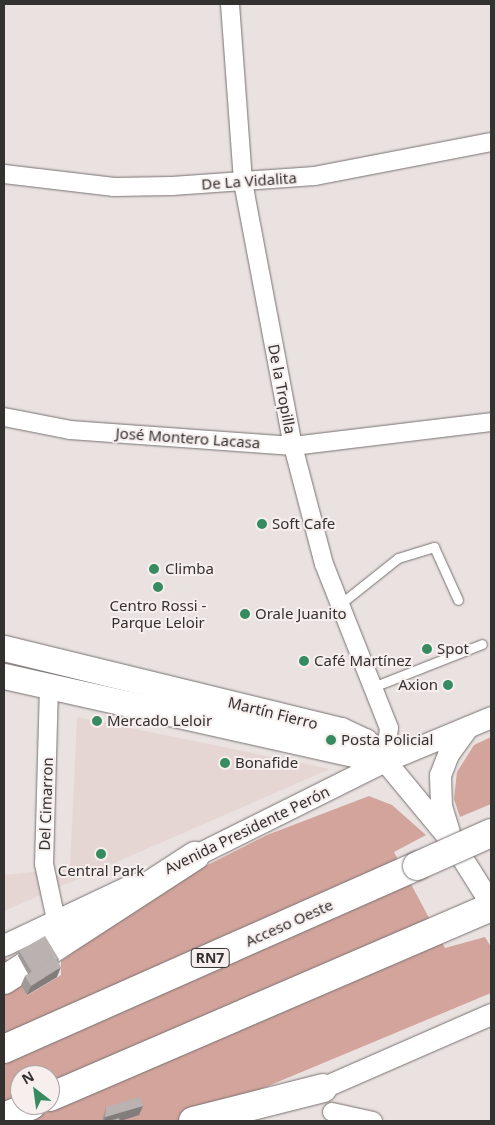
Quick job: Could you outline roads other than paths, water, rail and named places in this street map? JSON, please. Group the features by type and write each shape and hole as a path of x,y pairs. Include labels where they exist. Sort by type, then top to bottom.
{"highway":[{"name":"Acceso Oeste","path":"4,1049 491,833"},
{"path":"4,980 195,856"},
{"path":"60,1093 451,925 491,906"},
{"path":"193,1121 263,1100 328,1107"}],"main road":[{"name":"Martín Fierro","path":"4,648 341,730 365,741 385,761"},
{"name":"Martín Fierro","path":"4,676 385,761"}],"street":[{"name":"De la Tropilla","path":"230,4 242,182 293,446 314,533 339,605 389,728 385,761"},
{"name":"De La Vidalita","path":"4,174 114,187 242,182 384,165 491,142"},
{"name":"José Montero Lacasa","path":"4,417 70,430 293,446 491,422"},
{"name":"Del Cimarron","path":"49,686 44,864 56,920"},
{"name":"Avenida Presidente Perón","path":"4,945 195,856 385,761 491,717"},
{"path":"452,842 441,805 440,775 448,754 468,726"},
{"path":"385,761 452,842 491,906"},
{"path":"241,1121 328,1107 491,1014"},
{"path":"328,1107 374,1121"}],"lane":[{"path":"339,605 398,558 434,548 458,600"},
{"path":"373,687 482,644"}],"place":[{"name":"Soft Cafe","path":"262,524"},
{"name":"Climba","path":"154,569"},
{"name":"Centro Rossi - Parque Leloir","path":"158,587"},
{"name":"Orale Juanito","path":"245,614"},
{"name":"Spot","path":"427,649"},
{"name":"Café Martínez","path":"304,661"},
{"name":"Axion","path":"448,685"},
{"name":"Mercado Leloir","path":"97,721"},
{"name":"Posta Policial","path":"331,740"},
{"name":"Bonafide","path":"225,763"},
{"name":"Central Park","path":"101,854"}]}
